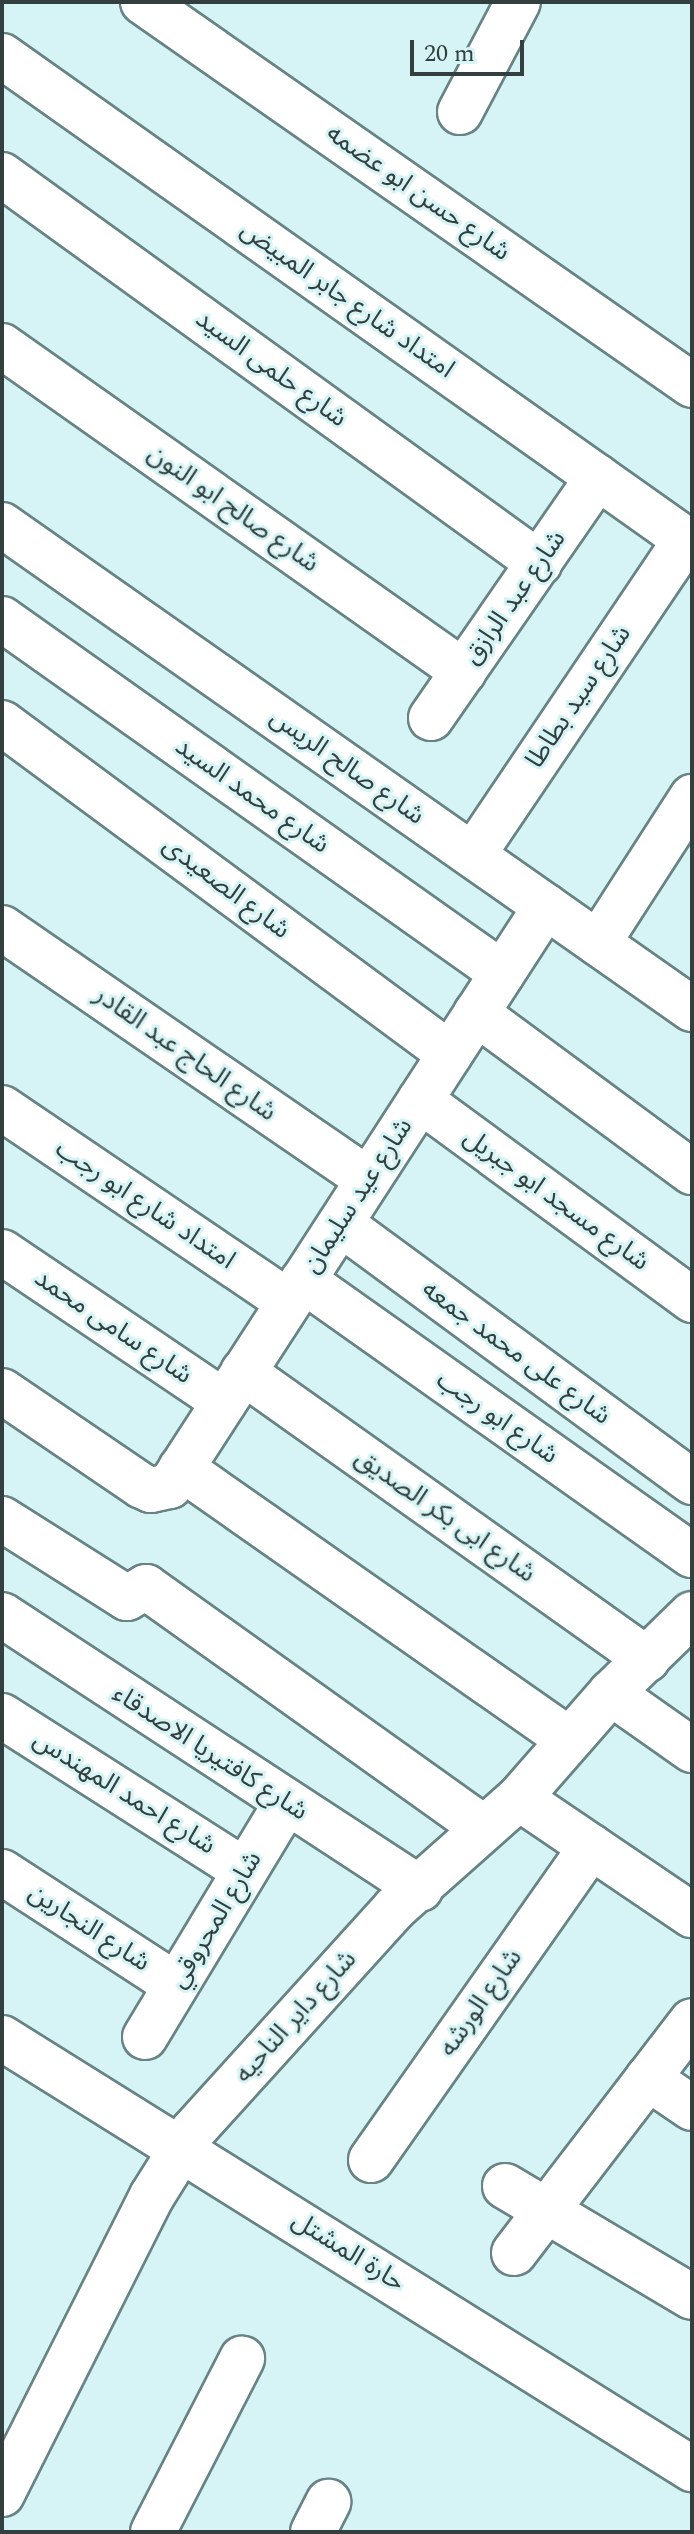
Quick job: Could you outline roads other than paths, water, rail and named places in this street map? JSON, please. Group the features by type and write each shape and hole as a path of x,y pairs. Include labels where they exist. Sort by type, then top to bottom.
{"street":[{"name":"شارع حسن ابو عضمه","path":"143,2 692,385"},
{"path":"460,112 518,2"},
{"name":"امتداد شارع جابر المبيض","path":"2,56 689,542"},
{"name":"شارع حلمى السيد","path":"2,175 539,563"},
{"name":"شارع صالح ابو النون","path":"2,346 464,672"},
{"name":"شارع عبد الرازق","path":"431,718 598,477"},
{"name":"شارع صالح الريس","path":"2,525 692,1009"},
{"name":"شارع سيد بطاطا","path":"473,855 689,542"},
{"name":"شارع محمد السيد","path":"2,619 502,973"},
{"name":"شارع الصعيدى","path":"2,723 450,1054"},
{"path":"598,943 692,797"},
{"name":"شارع عيد سليمان","path":"175,1477 546,906"},
{"name":"شارع الحاج عبد القادر","path":"2,928 368,1180"},
{"path":"476,1013 692,1172"},
{"name":"شارع مسجد ابو جبريل","path":"420,1100 692,1300"},
{"name":"امتداد شارع ابو رجب","path":"2,1108 296,1291"},
{"name":"شارع على محمد جمعه","path":"341,1224 692,1482"},
{"name":"شارع سامى محمد","path":"2,1252 233,1387"},
{"name":"شارع ابو رجب","path":"296,1291 692,1555"},
{"name":"شارع ابى بكر الصديق","path":"233,1387 647,1659"},
{"path":"2,1391 142,1486 151,1490 175,1477 569,1740"},
{"path":"2,1519 127,1598 133,1598 139,1589 149,1589 484,1828"},
{"name":"شارع كافتيريا الاصدقاء","path":"2,1615 420,1889"},
{"name":"شارع داير الناحيه","path":"2,2494 152,2196 192,2132 395,1908 519,1798 611,1693 692,1615"},
{"path":"611,1693 692,1750"},
{"name":"شارع احمد المهندس","path":"2,1716 245,1871"},
{"path":"519,1798 692,1915"},
{"name":"شارع المحروقي","path":"145,2037 286,1803"},
{"name":"شارع الورشه","path":"371,2160 591,1847"},
{"name":"شارع النجارين","path":"2,1872 176,1985"},
{"path":"514,2253 692,2021"},
{"name":"حارة المشتل","path":"2,2038 692,2469"},
{"path":"648,2078 692,2108"},
{"path":"505,2186 692,2297"},
{"path":"153,2532 242,2359"}]}
